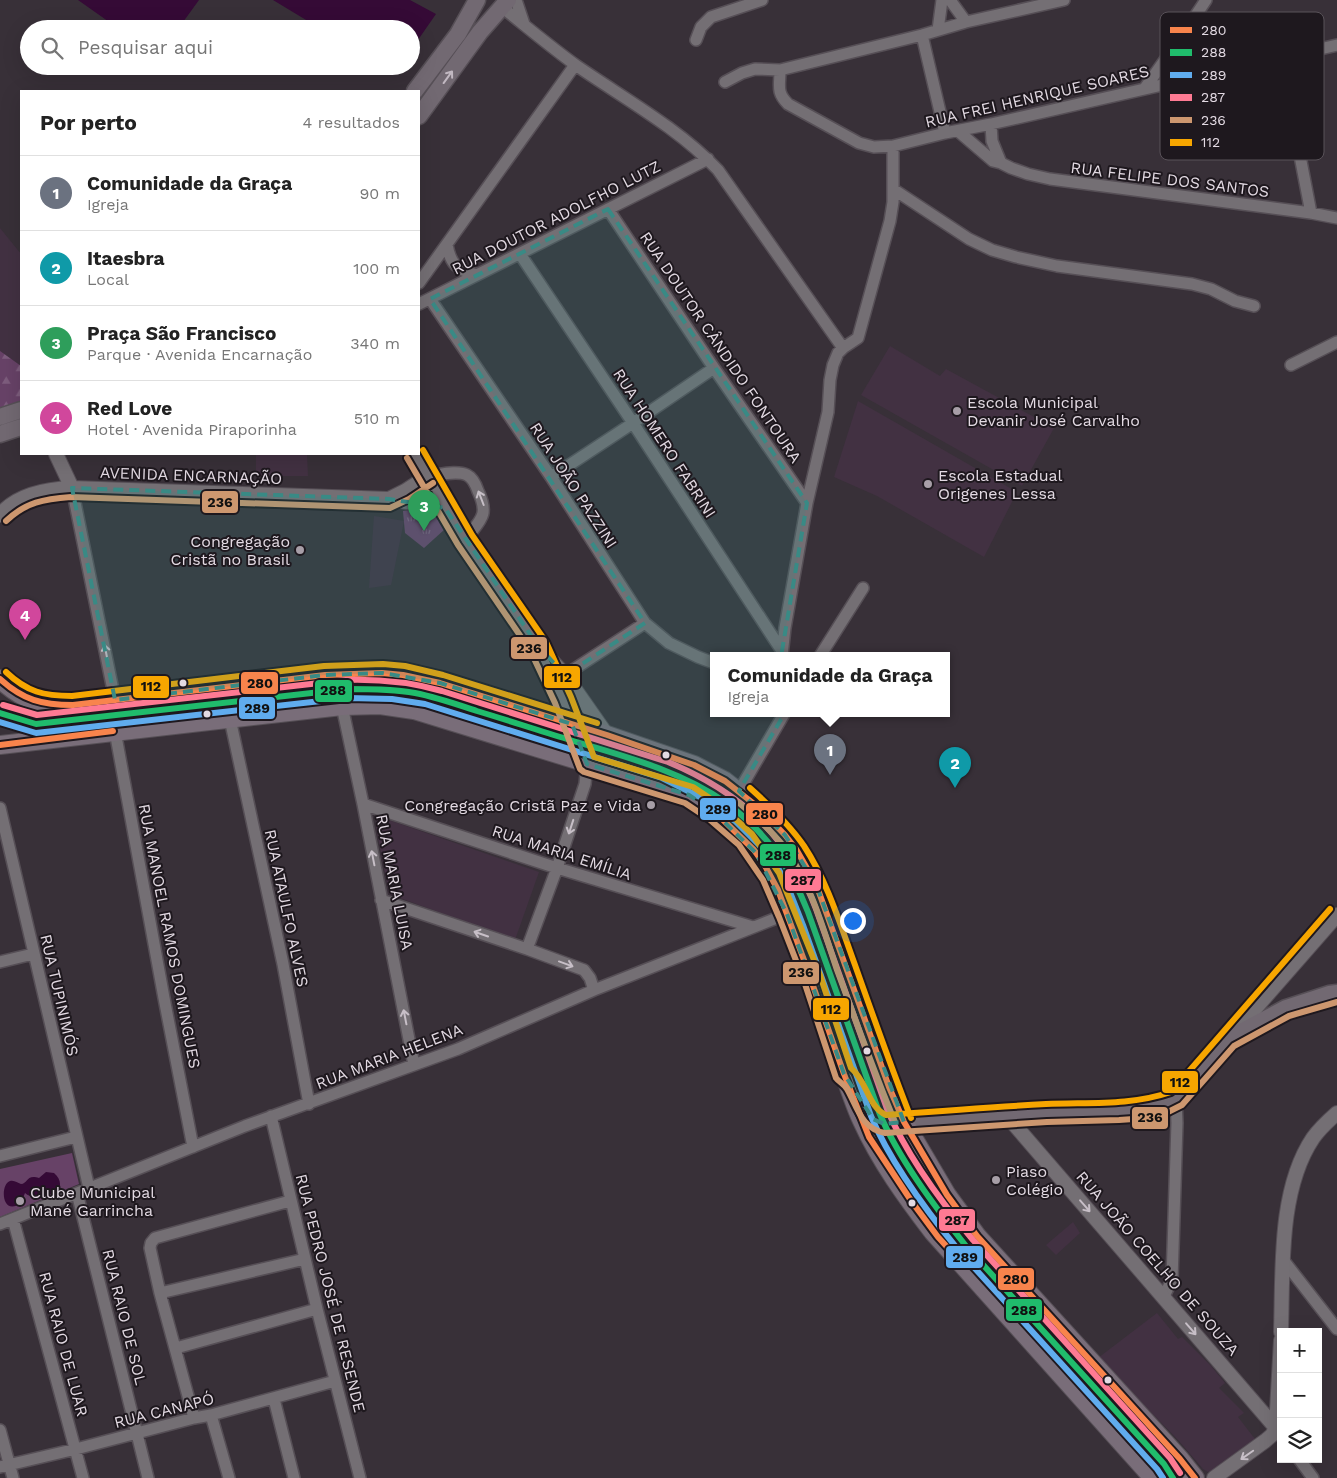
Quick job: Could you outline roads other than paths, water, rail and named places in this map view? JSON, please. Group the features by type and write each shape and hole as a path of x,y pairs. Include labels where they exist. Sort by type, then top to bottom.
{"main road":[{"path":"416,90 458,34 476,0"},
{"path":"420,115 480,32 505,2"},
{"path":"0,417 20,410"},
{"path":"0,434 20,427"},
{"path":"0,679 16,693 41,704 73,705 311,677 356,673 402,675 440,683 607,735 694,765 725,781 758,806 785,835 796,849 816,884 873,1044 904,1122 947,1195 968,1224 1195,1478"},
{"path":"311,677 342,706"},
{"path":"0,745 342,706 380,705 414,710 678,791 698,800 745,840 771,876 788,914 812,978 861,1120 875,1148 912,1204 940,1240 1153,1478"},
{"path":"844,1074 853,1081 863,1104 873,1119 884,1124 1147,1109 1162,1106 1176,1099 1228,1039 1286,1008 1337,993"}],"street":[{"path":"696,40 701,26 711,17 762,0"},
{"path":"938,30 942,0"},
{"path":"950,0 966,22"},
{"path":"725,82 755,69 780,70 922,35 966,22 1064,0"},
{"path":"1198,12 1206,0"},
{"path":"505,2 525,25 575,65 683,139 708,159 718,170 843,348"},
{"path":"922,35 945,132"},
{"name":"RUA FREI HENRIQUE SOARES","path":"1324,48 1337,45"},
{"path":"420,282 575,65"},
{"path":"1144,88 1160,66"},
{"name":"RUA FREI HENRIQUE SOARES","path":"780,70 780,91 788,104 859,143 874,147 893,146 945,132 991,124 1160,85"},
{"path":"991,124 992,141 1001,163"},
{"name":"RUA FELIPE DOS SANTOS","path":"958,130 993,161 1028,174 1050,179 1337,218"},
{"path":"782,652 808,503 828,412 833,365 838,353 858,338 890,221 893,188 893,146"},
{"name":"RUA DOUTOR ADOLFHO LUTZ","path":"420,304 708,159"},
{"path":"1301,160 1311,213"},
{"path":"893,188 969,239 992,250 1065,268 1192,284 1211,289 1235,301 1254,306"},
{"name":"RUA DOUTOR CÂNDIDO FONTOURA","path":"608,209 714,368 808,503"},
{"path":"447,244 452,261 459,269 477,275"},
{"name":"RUA HOMERO FABRINI","path":"520,254 633,423 781,652"},
{"name":"RUA JOÃO PAZZINI","path":"430,299 551,477 645,623 669,643 710,662"},
{"path":"1291,365 1337,342"},
{"path":"551,477 714,368"},
{"path":"56,455 72,488 115,700"},
{"path":"416,455 445,508 538,646 565,675 607,735"},
{"path":"389,499 428,476 460,473 468,475 473,480 484,502 484,509 482,517 466,540"},
{"name":"AVENIDA ENCARNAÇÃO","path":"0,515 7,507 24,498 54,489 72,488 389,499 445,508"},
{"path":"823,652 864,588"},
{"path":"565,675 645,623"},
{"path":"527,949 558,868 585,784 587,764 538,646"},
{"name":"RUA MARIA LUISA","path":"342,706 414,1065"},
{"path":"739,791 782,717"},
{"name":"RUA ATAULFO ALVES","path":"230,719 283,964 309,1104"},
{"name":"RUA MANOEL RAMOS DOMINGUES","path":"115,731 164,998 194,1146"},
{"name":"RUA MARIA EMÍLIA","path":"363,804 558,868 753,927"},
{"name":"RUA TUPINIMÓS","path":"0,808 89,1188"},
{"path":"381,900 584,970 590,978 594,990"},
{"name":"RUA MARIA HELENA","path":"0,1224 271,1116 309,1104 458,1049 594,990 788,914"},
{"path":"1228,1039 1337,915"},
{"path":"0,962 34,954"},
{"path":"1164,1296 1172,1280 1177,1123 1176,1099"},
{"name":"RUA PEDRO JOSÉ DE RESENDE","path":"271,1116 290,1201 360,1478"},
{"name":"RUA JOÃO COELHO DE SOUZA","path":"1007,1116 1277,1429"},
{"path":"1281,1328 1284,1232 1290,1195 1296,1174 1314,1136 1334,1118"},
{"path":"0,1156 76,1137"},
{"name":"RUA RAIO DE SOL","path":"78,1192 148,1478"},
{"path":"194,1418 160,1293 150,1243 155,1238 290,1201"},
{"name":"RUA RAIO DE LUAR","path":"13,1219 83,1478"},
{"path":"160,1293 305,1259"},
{"path":"1284,1261 1337,1329"},
{"path":"176,1348 317,1309"},
{"path":"1279,1418 1280,1373"},
{"name":"RUA CANAPÓ","path":"5,1465 274,1399 335,1381"},
{"path":"274,1399 294,1478"},
{"path":"211,1415 228,1478"},
{"path":"0,1430 5,1465 13,1478"},
{"path":"1214,1478 1277,1432"},
{"path":"1302,1463 1313,1478"}],"place":[{"name":"Escola Municipal Devanir José Carvalho","path":"957,411"},
{"name":"Escola Estadual Origenes Lessa","path":"928,484"},
{"name":"Praça São Francisco","path":"424,531"},
{"name":"Congregação Cristã no Brasil","path":"300,550"},
{"name":"Red Love","path":"25,640"},
{"name":"Comunidade da Graça","path":"830,775"},
{"name":"Itaesbra","path":"955,788"},
{"name":"Congregação Cristã Paz e Vida","path":"651,805"},
{"name":"Piaso Colégio","path":"996,1180"},
{"name":"Clube Municipal Mané Garrincha","path":"20,1201"}]}
